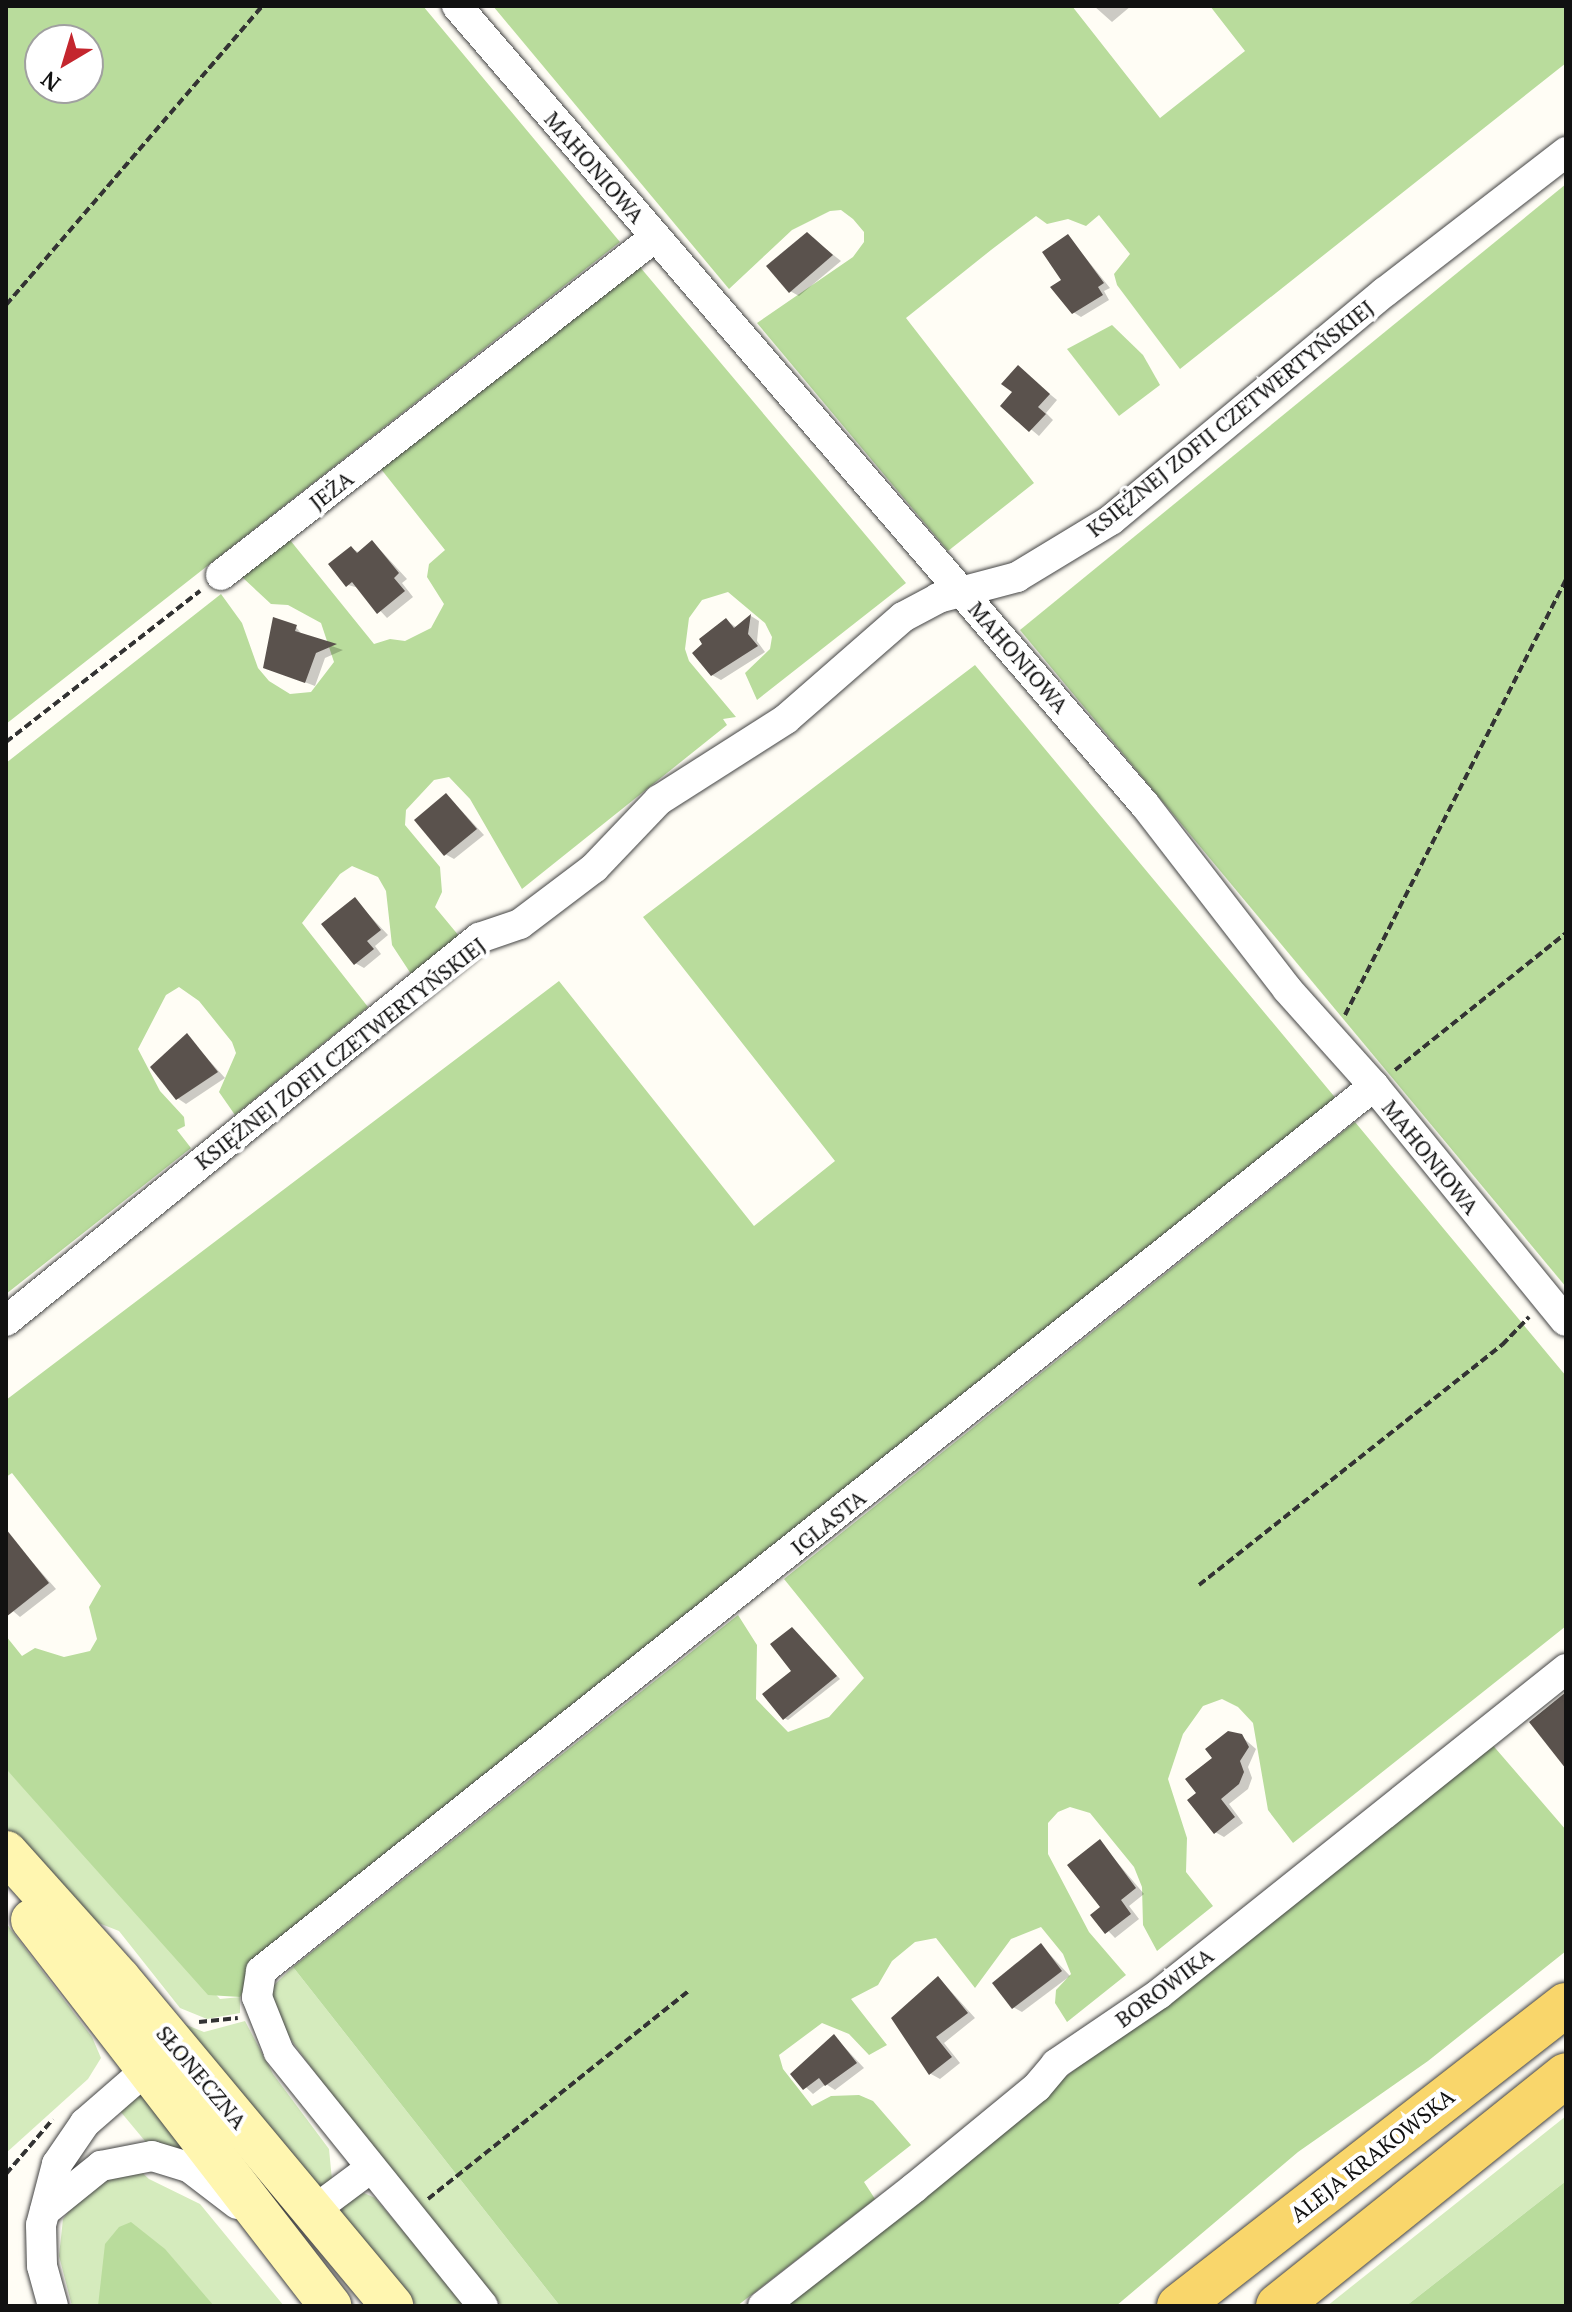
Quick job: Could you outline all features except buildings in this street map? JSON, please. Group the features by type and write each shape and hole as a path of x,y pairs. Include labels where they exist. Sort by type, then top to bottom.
{"main road":[{"name":"SŁONECZNA","path":"6,1852 392,2306"},
{"name":"SŁONECZNA","path":"6,1888 171,2045 271,2234 330,2306"},
{"name":"ALEJA KRAKOWSKA","path":"1179,2306 1566,2005"},
{"path":"1278,2306 1566,2075"}],"street":[{"name":"MAHONIOWA","path":"457,6 1145,805 1332,1040 1374,1086 1566,1321"},
{"name":"KSIĘŻNEJ ZOFII CZETWERTYŃSKIEJ","path":"6,1321 479,938 520,924 594,868 659,800 786,719 903,617 938,598 1017,577 1111,520 1385,292 1566,152"},
{"name":"JEŻA","path":"221,575 655,237"},
{"name":"IGLASTA","path":"260,2013 256,1983 261,1971 279,1956 1374,1086"},
{"name":"BOROWIKA","path":"763,2306 1037,2087 1056,2064 1159,1994 1566,1669"},
{"path":"260,2013 279,2052 483,2306"},
{"path":"53,2306 41,2258 43,2212 57,2164 73,2137 171,2045"},
{"path":"43,2212 101,2166 152,2156 189,2167 271,2234"},
{"path":"313,2211 371,2168"}],"path":[{"path":"6,305 262,6"},
{"path":"6,742 221,575"},
{"path":"1332,1040 1566,579"},
{"path":"1374,1086 1566,933"},
{"path":"1199,1585 1502,1345 1546,1298"},
{"path":"408,2214 689,1991"},
{"path":"171,2045 207,2024 260,2013"},
{"path":"6,2174 61,2112"}],"green space":[{"path":"6,6 423,6 620,242 6,724"},
{"path":"493,6 1072,6 1160,118 1245,51 1210,6 1566,6 1566,63 1180,369 1117,285 1114,274 1130,254 1099,215 1086,226 1068,219 1047,224 1036,216 991,250 906,318 1034,483 948,551 757,323 853,257 864,242 864,232 841,210 830,211 792,230 729,289"},
{"path":"1566,184 1566,1287 1020,630"},
{"path":"640,267 906,583 757,700 745,673 770,649 772,637 765,623 728,592 702,600 689,618 685,649 689,661 736,717 723,719 727,725 522,889 470,799 449,777 434,780 406,810 405,825 440,867 442,892 435,907 459,936 411,974 392,945 386,891 378,877 352,866 340,874 302,923 368,1007 235,1115 219,1092 236,1053 232,1042 199,1001 179,987 166,995 138,1049 160,1091 184,1117 185,1126 177,1130 191,1148 6,1294 6,763 221,594 242,623 258,668 269,681 290,694 311,692 334,662 321,623 288,605 271,604 242,577 290,540 374,644 390,639 405,641 431,628 444,604 427,577 429,564 445,550 381,469"},
{"path":"1112,325 1143,355 1160,385 1119,416 1067,349"},
{"path":"975,665 1338,1101 275,1944 240,1997 208,1995 6,1769 6,1636 22,1656 35,1648 64,1657 90,1651 97,1639 89,1607 101,1586 12,1473 6,1477 6,1400 559,981 754,1226 835,1161 643,917"},
{"path":"1355,1122 1566,1376 1566,1626 1293,1843 1268,1810 1253,1723 1238,1707 1222,1699 1203,1706 1183,1734 1168,1779 1187,1838 1186,1872 1213,1906 1157,1951 1143,1925 1142,1887 1134,1867 1090,1813 1070,1807 1058,1812 1048,1823 1048,1854 1089,1932 1126,1975 1067,2022 1055,2003 1056,1990 1071,1974 1063,1954 1041,1927 1011,1939 975,1988 936,1938 915,1942 892,1961 878,1985 851,1999 887,2045 869,2055 849,2034 822,2023 779,2055 783,2069 812,2106 831,2096 859,2095 873,2101 911,2145 864,2182 875,2199 737,2306 560,2306 293,1967 738,1615 757,1645 756,1699 788,1732 829,1717 864,1678 784,1579"},
{"path":"1490,1742 1566,1830 1566,1951 1428,2061 1298,2152 1116,2306 775,2306"},
{"path":"6,1769 220,1999 240,1997 240,2013 207,2019 180,2008 119,1931 91,1920 6,1828"},
{"path":"6,1923 92,2037 101,2058 88,2079 6,2153"},
{"path":"293,1967 560,2306 502,2306 384,2168 271,2012 270,1989"},
{"path":"174,2020 204,2032 245,2021 273,2074 329,2149 332,2180 319,2189"},
{"path":"145,2091 198,2154 150,2147 120,2111"},
{"path":"1566,2116 1566,2181 1406,2306 1327,2306"},
{"path":"135,2166 149,2179 200,2204 284,2306 72,2306 59,2256 63,2219 88,2186"},
{"path":"1566,2181 1566,2306 1406,2306"},
{"path":"364,2193 375,2198 467,2306 417,2306 341,2213 345,2201"},
{"path":"131,2222 165,2249 214,2306 98,2306 105,2244 119,2227"}]}
